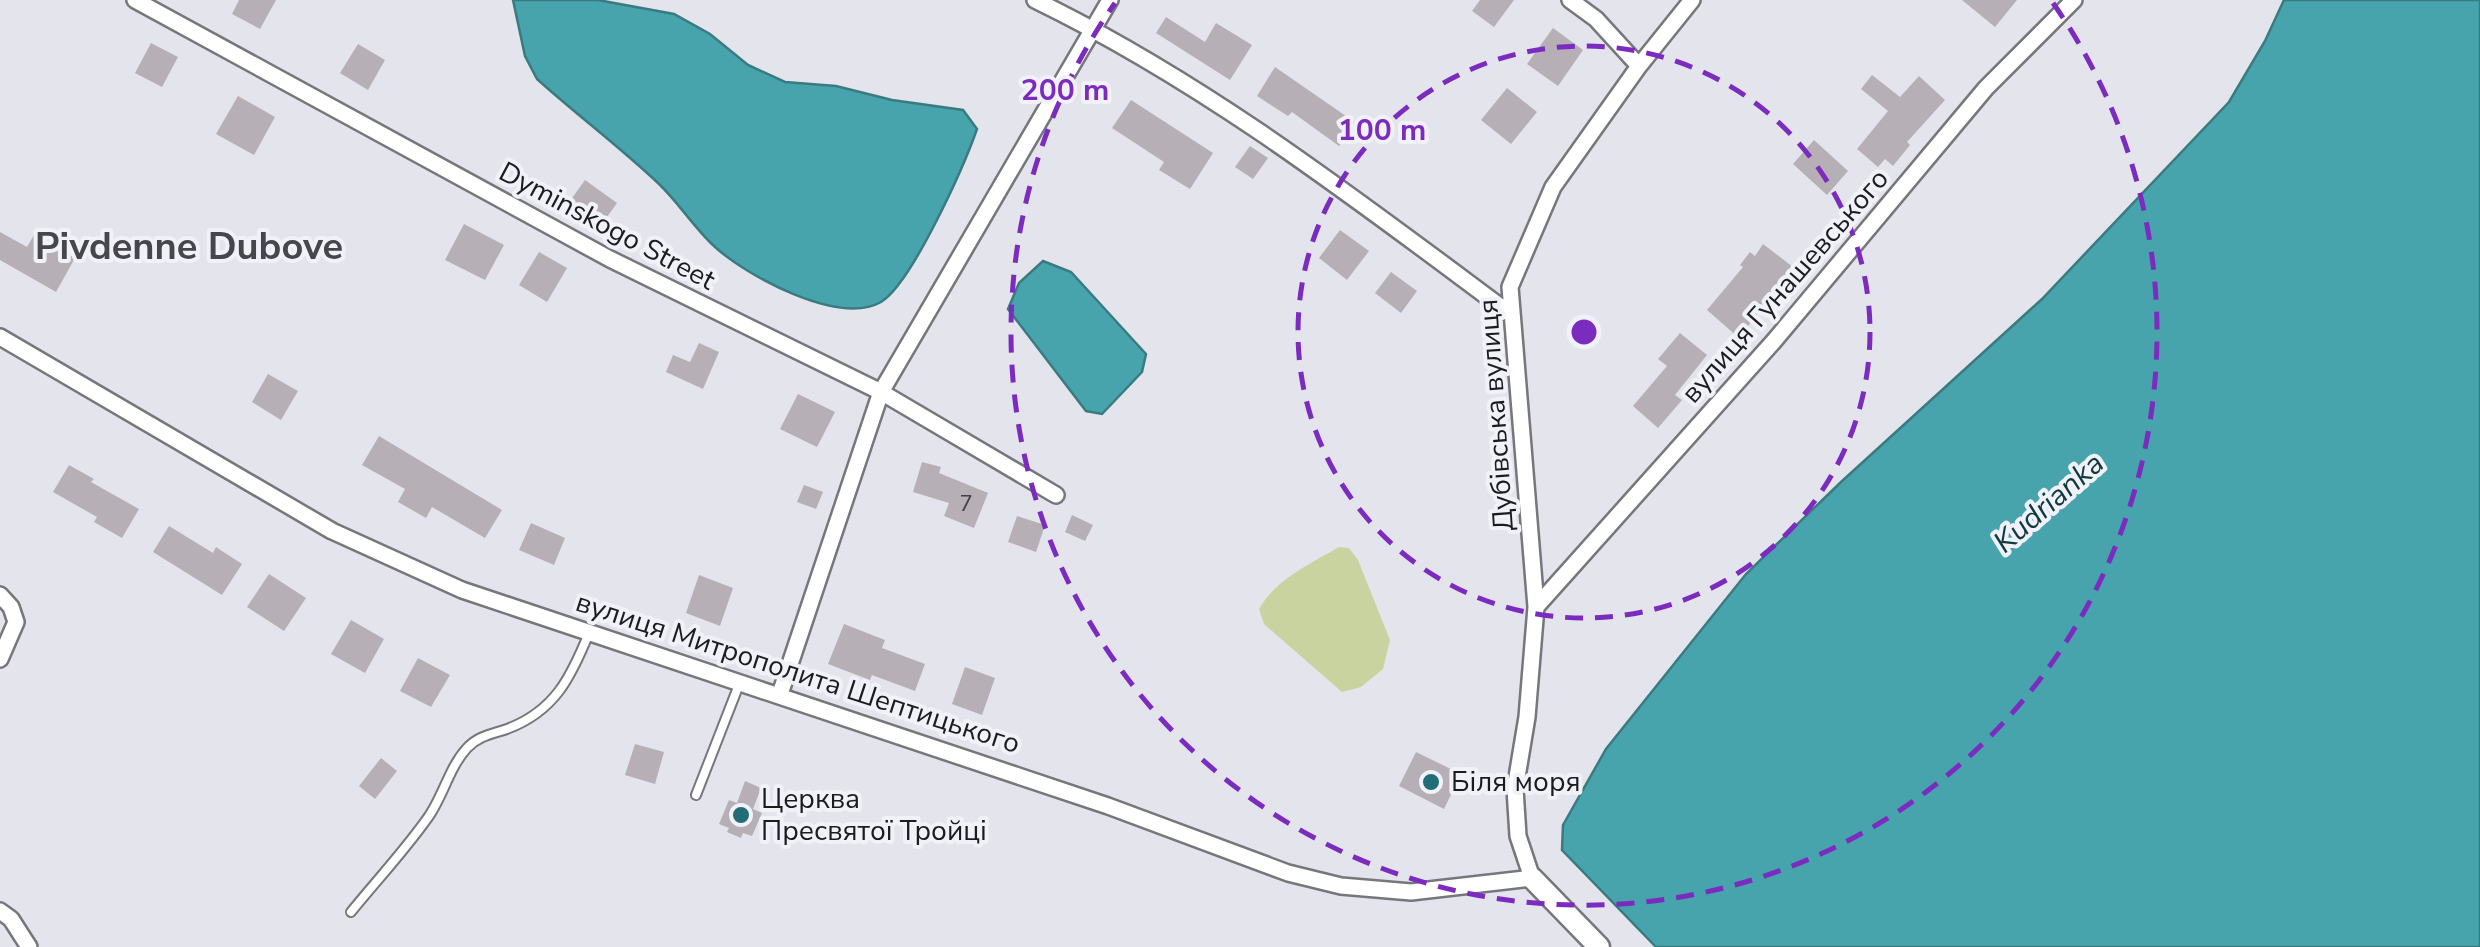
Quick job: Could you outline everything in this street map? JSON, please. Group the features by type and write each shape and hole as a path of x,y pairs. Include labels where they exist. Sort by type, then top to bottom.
{"street":[{"name":"Dyminskogo Street","path":"134,0 610,259 881,392 1056,495"},
{"path":"1035,0 1092,28 1279,144 1509,313"},
{"path":"780,694 881,392 1110,0"},
{"path":"1570,0 1596,19 1639,66"},
{"name":"Дубівська вулиця","path":"1532,878 1518,836 1515,788 1527,718 1536,607 1509,313 1510,287 1553,187 1639,66 1692,0"},
{"name":"вулиця Гунашевського","path":"1536,607 1774,341 1986,88 2074,0"},
{"name":"вулиця Митрополита Шептицького","path":"0,337 332,531 462,590 1108,806 1288,873 1342,886 1411,892 1532,878"},
{"path":"0,595 11,607 16,622 0,659"},
{"path":"1532,878 1599,947"},
{"path":"0,912 11,919 30,947"}],"lane":[{"path":"351,912 432,813 443,784 462,753 475,739 529,720 550,704 566,686 589,633"},
{"path":"696,794 740,682"}],"green space":[{"path":"1339,547 1349,548 1358,560 1390,640 1383,669 1361,687 1342,692 1264,624 1259,609 1284,581"}],"water":[{"path":"513,0 598,0 674,14 710,34 748,65 785,82 836,86 892,100 963,110 977,129 922,249 893,291 881,302 863,308 818,303 771,283 730,259 707,240 659,184 537,79 525,56"},
{"name":"Kudrianka","path":"2284,0 2480,0 2480,947 1656,947 1562,850 1563,825 1606,749 1746,574 2042,299 2229,102"},
{"path":"1043,261 1071,272 1146,354 1142,372 1102,414 1086,411 1008,309 1019,283"}],"building":[{"path":"239,0 276,0 260,29 232,14"},
{"path":"1480,0 1514,0 1494,27 1472,11"},
{"path":"1962,0 2017,0 1995,27"},
{"path":"1166,17 1205,42 1216,23 1252,45 1230,80 1156,33"},
{"path":"1553,28 1583,50 1558,86 1527,64"},
{"path":"151,43 178,57 162,87 135,73"},
{"path":"358,44 385,60 368,90 340,73"},
{"path":"1275,67 1356,123 1339,146 1292,112 1288,116 1257,96"},
{"path":"1872,75 1900,97 1919,76 1945,100 1907,142 1910,145 1893,166 1885,159 1878,167 1857,149 1888,111 1861,89"},
{"path":"1507,88 1537,112 1511,144 1481,120"},
{"path":"238,96 275,117 254,155 216,134"},
{"path":"1131,100 1213,153 1190,189 1159,170 1164,162 1112,128"},
{"path":"1814,140 1848,171 1827,195 1793,164"},
{"path":"1250,146 1268,158 1253,179 1235,167"},
{"path":"585,180 617,203 602,224 570,201"},
{"path":"464,224 504,245 485,280 445,260"},
{"path":"1340,230 1369,251 1347,280 1319,258"},
{"path":"0,232 27,247 34,235 75,258 56,292 0,260"},
{"path":"1763,244 1793,267 1739,338 1707,310 1743,267 1740,265 1750,252 1755,256"},
{"path":"539,252 567,268 547,302 519,285"},
{"path":"1391,272 1417,291 1401,313 1375,293"},
{"path":"1680,333 1707,355 1675,395 1682,400 1658,428 1633,406 1667,366 1658,359"},
{"path":"699,343 719,352 703,389 666,372 673,355 690,362"},
{"path":"268,374 298,391 281,420 252,402"},
{"path":"798,394 835,412 817,447 780,429"},
{"path":"379,436 502,510 485,538 432,507 426,518 398,502 405,489 362,465"},
{"path":"922,462 941,467 939,473 988,493 974,528 944,516 949,503 913,492"},
{"path":"69,465 139,509 122,538 94,522 97,517 53,492"},
{"path":"804,485 823,492 816,509 797,502"},
{"path":"1072,515 1093,525 1085,541 1065,532"},
{"path":"1017,516 1045,525 1036,552 1008,542"},
{"path":"531,523 565,538 554,565 519,550"},
{"path":"169,526 213,553 216,547 242,564 222,595 153,552"},
{"path":"269,574 306,598 284,631 247,607"},
{"path":"699,575 733,588 720,626 686,613"},
{"path":"351,620 384,639 365,673 331,654"},
{"path":"844,624 885,640 882,648 925,664 915,691 828,664"},
{"path":"418,658 450,675 431,707 400,691"},
{"path":"965,667 995,678 982,715 952,704"},
{"path":"635,744 664,752 655,784 625,775"},
{"path":"1416,752 1461,774 1444,809 1399,786"},
{"path":"381,758 397,771 375,799 359,786"},
{"path":"745,781 761,788 753,809 762,813 752,836 743,833 741,838 719,824 729,800 737,803"}],"place":[{"name":"Біля моря","path":"1431,782"},
{"name":"Церква Пресвятої Тройці","path":"741,815"}],"district":[{"name":"Pivdenne Dubove","path":"189,246"}]}
